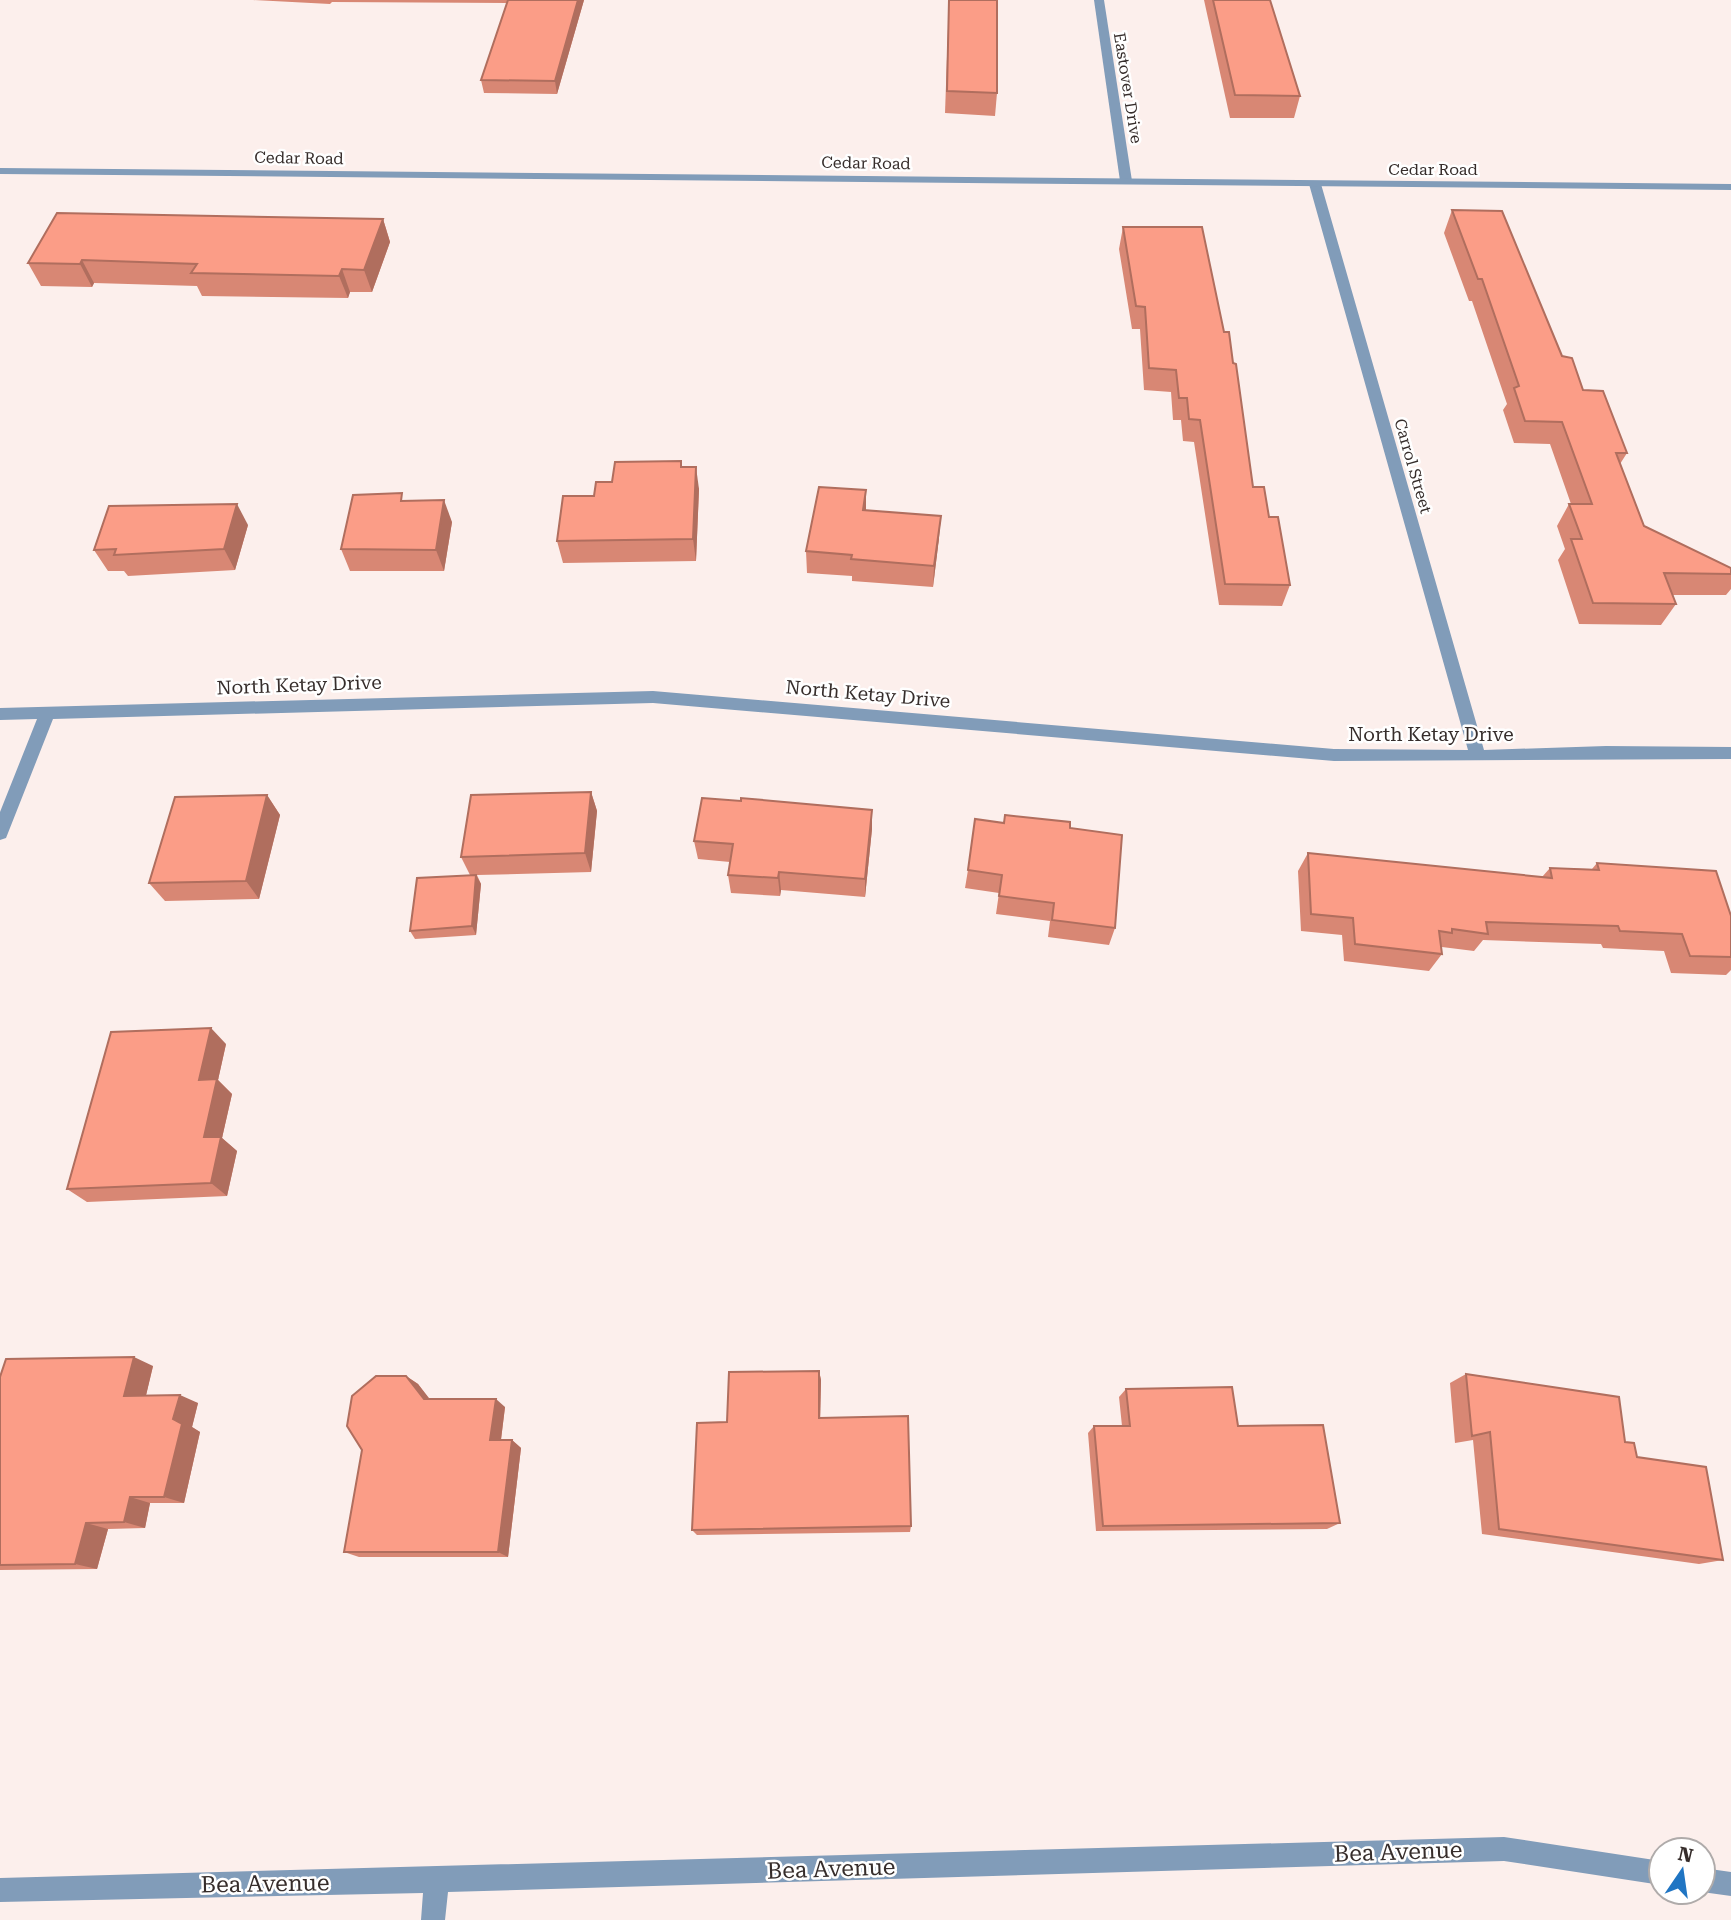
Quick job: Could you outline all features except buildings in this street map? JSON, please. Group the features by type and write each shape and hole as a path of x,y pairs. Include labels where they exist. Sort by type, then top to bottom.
{"street":[{"name":"Eastover Drive","path":"1099,0 1126,181"},
{"name":"Cedar Road","path":"0,171 1731,187"},
{"name":"Carrol Street","path":"1315,184 1478,756"},
{"name":"North Ketay Drive","path":"0,714 653,697 1334,755 1731,752"},
{"path":"0,833 47,713"},
{"name":"Bea Avenue","path":"0,1890 1504,1849 1647,1871"},
{"path":"433,1920 437,1880"}]}
